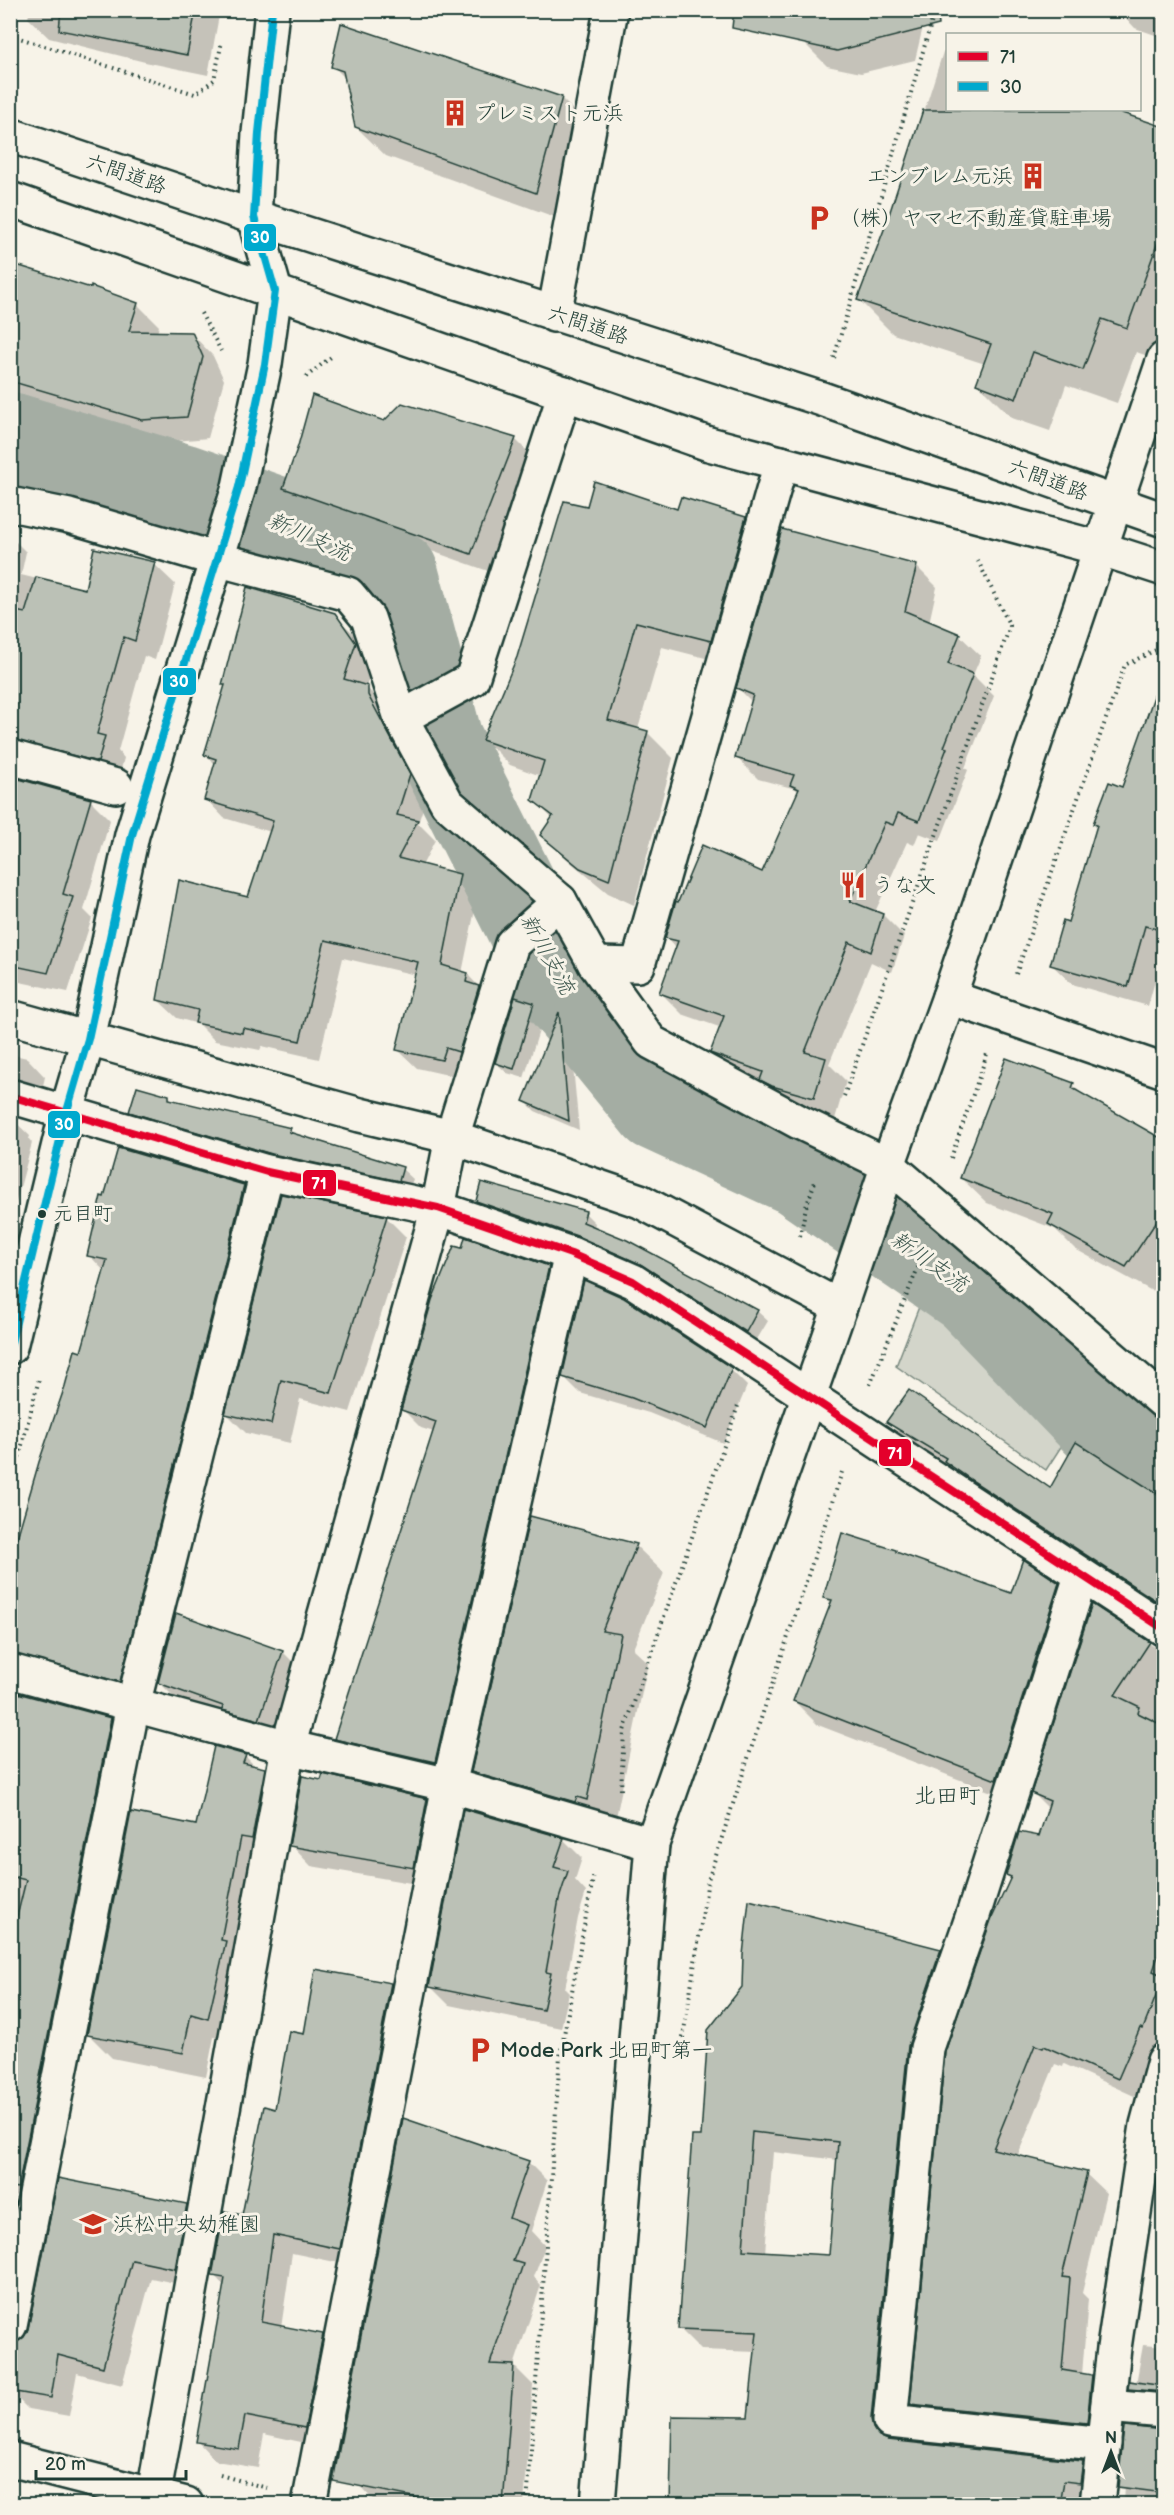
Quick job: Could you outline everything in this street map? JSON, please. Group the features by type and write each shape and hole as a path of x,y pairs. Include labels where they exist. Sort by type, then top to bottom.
{"street":[{"path":"10,1347 66,1111 88,1039 132,835 239,487 265,364 275,291 254,217 259,133 272,10"},
{"path":"554,315 611,10"},
{"name":"六間道路","path":"10,135 554,315 822,399 1164,520"},
{"path":"10,199 709,444 1099,548 1164,569"},
{"path":"598,2505 652,1844 840,1307 853,1263 949,997 1164,359"},
{"path":"403,717 472,679 565,393"},
{"path":"595,964 638,965 781,464"},
{"path":"10,504 69,516 216,559 348,594 368,618 403,717 447,803 554,907 651,1042 799,1122 888,1165 1164,1402"},
{"path":"10,758 116,786"},
{"path":"153,2500 288,1747 438,1208 452,1137 512,944 554,907"},
{"path":"949,997 1164,1071"},
{"path":"10,1017 360,1115 452,1137 639,1202 840,1307"},
{"path":"10,1096 267,1172 438,1208 572,1254 633,1281 1164,1629"},
{"path":"10,2325 133,1705 267,1172"},
{"path":"309,2502 449,1785 572,1254"},
{"path":"1081,1576 974,1912 927,2048 890,2421 1104,2444"},
{"path":"10,1671 288,1747 449,1785 652,1844"},
{"path":"1097,2505 1114,2348 1147,2125 1164,2061"},
{"path":"1108,2406 1164,2411"},
{"path":"10,2459 153,2500 186,2505"}],"path":[{"path":"822,399 935,10"},
{"path":"10,35 195,94 214,80 224,34"},
{"path":"199,309 225,359"},
{"path":"843,1097 1010,626 977,558"},
{"path":"1014,979 1125,665 1164,646"},
{"path":"951,1158 990,1046"},
{"path":"800,1236 806,1207"},
{"path":"867,1392 924,1251"},
{"path":"620,1796 624,1731 743,1392"},
{"path":"680,2057 708,1880 845,1465"},
{"path":"527,2505 561,2056 594,1872"},
{"path":"211,2473 309,2502"}],"shaded area":[{"path":"924,1294 1075,1425 1046,1470 896,1366"}],"building":[{"path":"61,10 196,10 187,55 59,30"},
{"path":"734,10 937,10 939,25 837,51 732,28"},
{"name":"プレミスト元浜","path":"341,23 562,97 536,193 355,127 343,71 331,67"},
{"name":"エンブレム元浜","path":"923,110 1116,111 1164,127 1164,225 1127,328 1102,319 1083,370 1033,352 1016,399 976,384 991,344 857,300 885,227"},
{"path":"10,263 91,288 91,286 138,303 129,331 192,332 203,357 187,417 142,420 10,381"},
{"path":"312,395 384,421 402,403 516,438 471,554 283,488 298,446"},
{"path":"594,481 677,509 681,497 746,517 711,641 636,622 608,720 648,731 609,880 580,868 540,835 553,816 532,800 544,761 482,740 517,657 564,501 587,506"},
{"path":"782,529 917,565 905,611 960,634 948,664 973,674 944,747 947,748 919,821 898,813 893,825 885,822 850,901 883,914 871,952 849,942 805,1052 826,1058 814,1098 772,1086 760,1080 763,1072 710,1053 724,1016 659,993 678,941 665,938 676,901 678,902 702,845 762,872 799,789 790,785 794,775 735,758 753,695 736,688"},
{"path":"94,548 155,562 135,641 124,637 97,734 105,736 98,762 10,739 10,610 25,613 36,577 85,589"},
{"path":"247,587 335,613 356,643 344,679 368,686 368,695 410,774 397,815 418,820 398,858 460,874 442,965 468,973 466,982 479,986 459,1052 446,1048 442,1060 396,1050 418,962 325,940 300,1041 243,1028 242,1033 195,1023 198,1010 157,1000 179,880 248,897 273,821 204,800 216,759 204,755 225,685 222,685"},
{"path":"1158,685 1164,686 1164,931 1145,926 1128,987 1050,965 1063,920 1068,922 1097,825 1093,824 1109,782 1122,787"},
{"path":"19,779 91,799 63,894 73,897 48,973 10,965 10,808"},
{"path":"515,997 534,1003 514,1069 495,1063"},
{"path":"559,1012 569,1121 523,1101"},
{"path":"1006,1058 1074,1083 1072,1088 1164,1140 1164,1210 1126,1267 1048,1224 1053,1214 960,1178"},
{"path":"137,1086 169,1095 169,1099 291,1128 289,1132 403,1167 399,1181 272,1154 129,1112"},
{"path":"118,1148 244,1185 120,1682 10,1653 10,1562 75,1350 81,1352 107,1260 87,1256 101,1196 104,1197"},
{"path":"481,1182 586,1211 583,1222 627,1240 758,1310 746,1332 640,1264 577,1236 476,1201"},
{"path":"281,1194 387,1216 331,1393 281,1380 271,1424 225,1414"},
{"path":"465,1237 549,1266 435,1762 334,1739 436,1422 401,1410 432,1300 454,1246 462,1248"},
{"path":"584,1280 624,1298 732,1368 707,1428 632,1398 562,1377"},
{"path":"909,1390 1050,1488 1076,1442 1164,1498 1164,1606 973,1481 944,1461 946,1458 886,1422"},
{"path":"530,1516 637,1544 602,1631 621,1634 587,1800 577,1797 575,1802 471,1772"},
{"path":"842,1533 896,1550 896,1552 1011,1593 1023,1559 1059,1583 996,1780 793,1701 832,1600 823,1598"},
{"path":"1092,1604 1150,1642 1115,1695 1140,1707 1138,1713 1164,1726 1164,1938 1153,1971 1164,1976 1143,2029 1140,2028 1118,2079 1044,2046 1043,2048 1035,2045 993,2149 1087,2172 1062,2277 1070,2278 1062,2370 1092,2375 1087,2423 910,2404 945,2052 991,1920 1011,1877 1006,1875 1019,1832 1039,1836 1050,1801 1031,1793"},
{"path":"176,1613 283,1651 259,1720 222,1710 223,1706 158,1683"},
{"path":"10,1691 111,1718 18,2188 10,2187 10,1945 26,1880 10,1876"},
{"path":"214,1746 246,1755 243,1763 265,1768 252,1839 241,1837 221,1940 226,1941 208,2019 191,2014 183,2053 87,2035 131,1812 196,1825"},
{"path":"323,1774 427,1799 414,1868 289,1846 302,1776 321,1780"},
{"path":"463,1809 564,1838 554,1867 568,1871 559,1899 546,1972 551,1973 543,2010 429,1987"},
{"path":"749,1900 941,1949 908,2046 871,2419 873,2428 879,2436 888,2440 1083,2461 1080,2483 1064,2481 1060,2505 670,2505 672,2416 748,2417 757,2332 678,2329 692,2136 701,2136 708,2030 742,1987","holes":["752,2132 838,2142 829,2255 743,2250"]},
{"path":"315,1969 391,1983 340,2249 273,2235 261,2322 323,2334 305,2428 245,2416 239,2449 196,2442 225,2278 212,2276 224,2211 242,2215 264,2106 275,2109 289,2031 304,2034"},
{"path":"403,2118 529,2161 509,2218 527,2225 513,2261 523,2264 490,2364 514,2365 503,2505 416,2505 418,2498 333,2481"},
{"path":"58,2178 187,2204 175,2269 132,2260 103,2367 58,2355 51,2398 10,2391 10,2373 16,2343 24,2337 28,2329"},
{"path":"1129,2381 1164,2386 1164,2392 1128,2389"},
{"path":"1124,2426 1164,2430 1164,2493 1118,2487"}],"waterway":[{"name":"新川支流","path":"10,437 181,488 279,522 394,575 438,741 562,988 659,1107 800,1172 972,1291 1110,1434 1164,1472"}],"transit line":[{"name":"30","path":"10,1347 67,1111 88,1039 132,835 239,487 265,364 275,291 254,217 259,133 272,10"},
{"name":"71","path":"10,1096 267,1172 438,1208 571,1254 633,1281 1164,1629"}],"place":[{"name":"プレミスト元浜","path":"455,113"},
{"name":"エンブレム元浜","path":"1033,176"},
{"name":"（株）ヤマセ不動産貸駐車場","path":"819,218"},
{"name":"うな文","path":"853,885"},
{"name":"元目町","path":"42,1214"},
{"name":"Mode Park 北田町第一","path":"480,2050"},
{"name":"浜松中央幼稚園","path":"93,2224"}],"district":[{"name":"北田町","path":"947,1796"}]}
